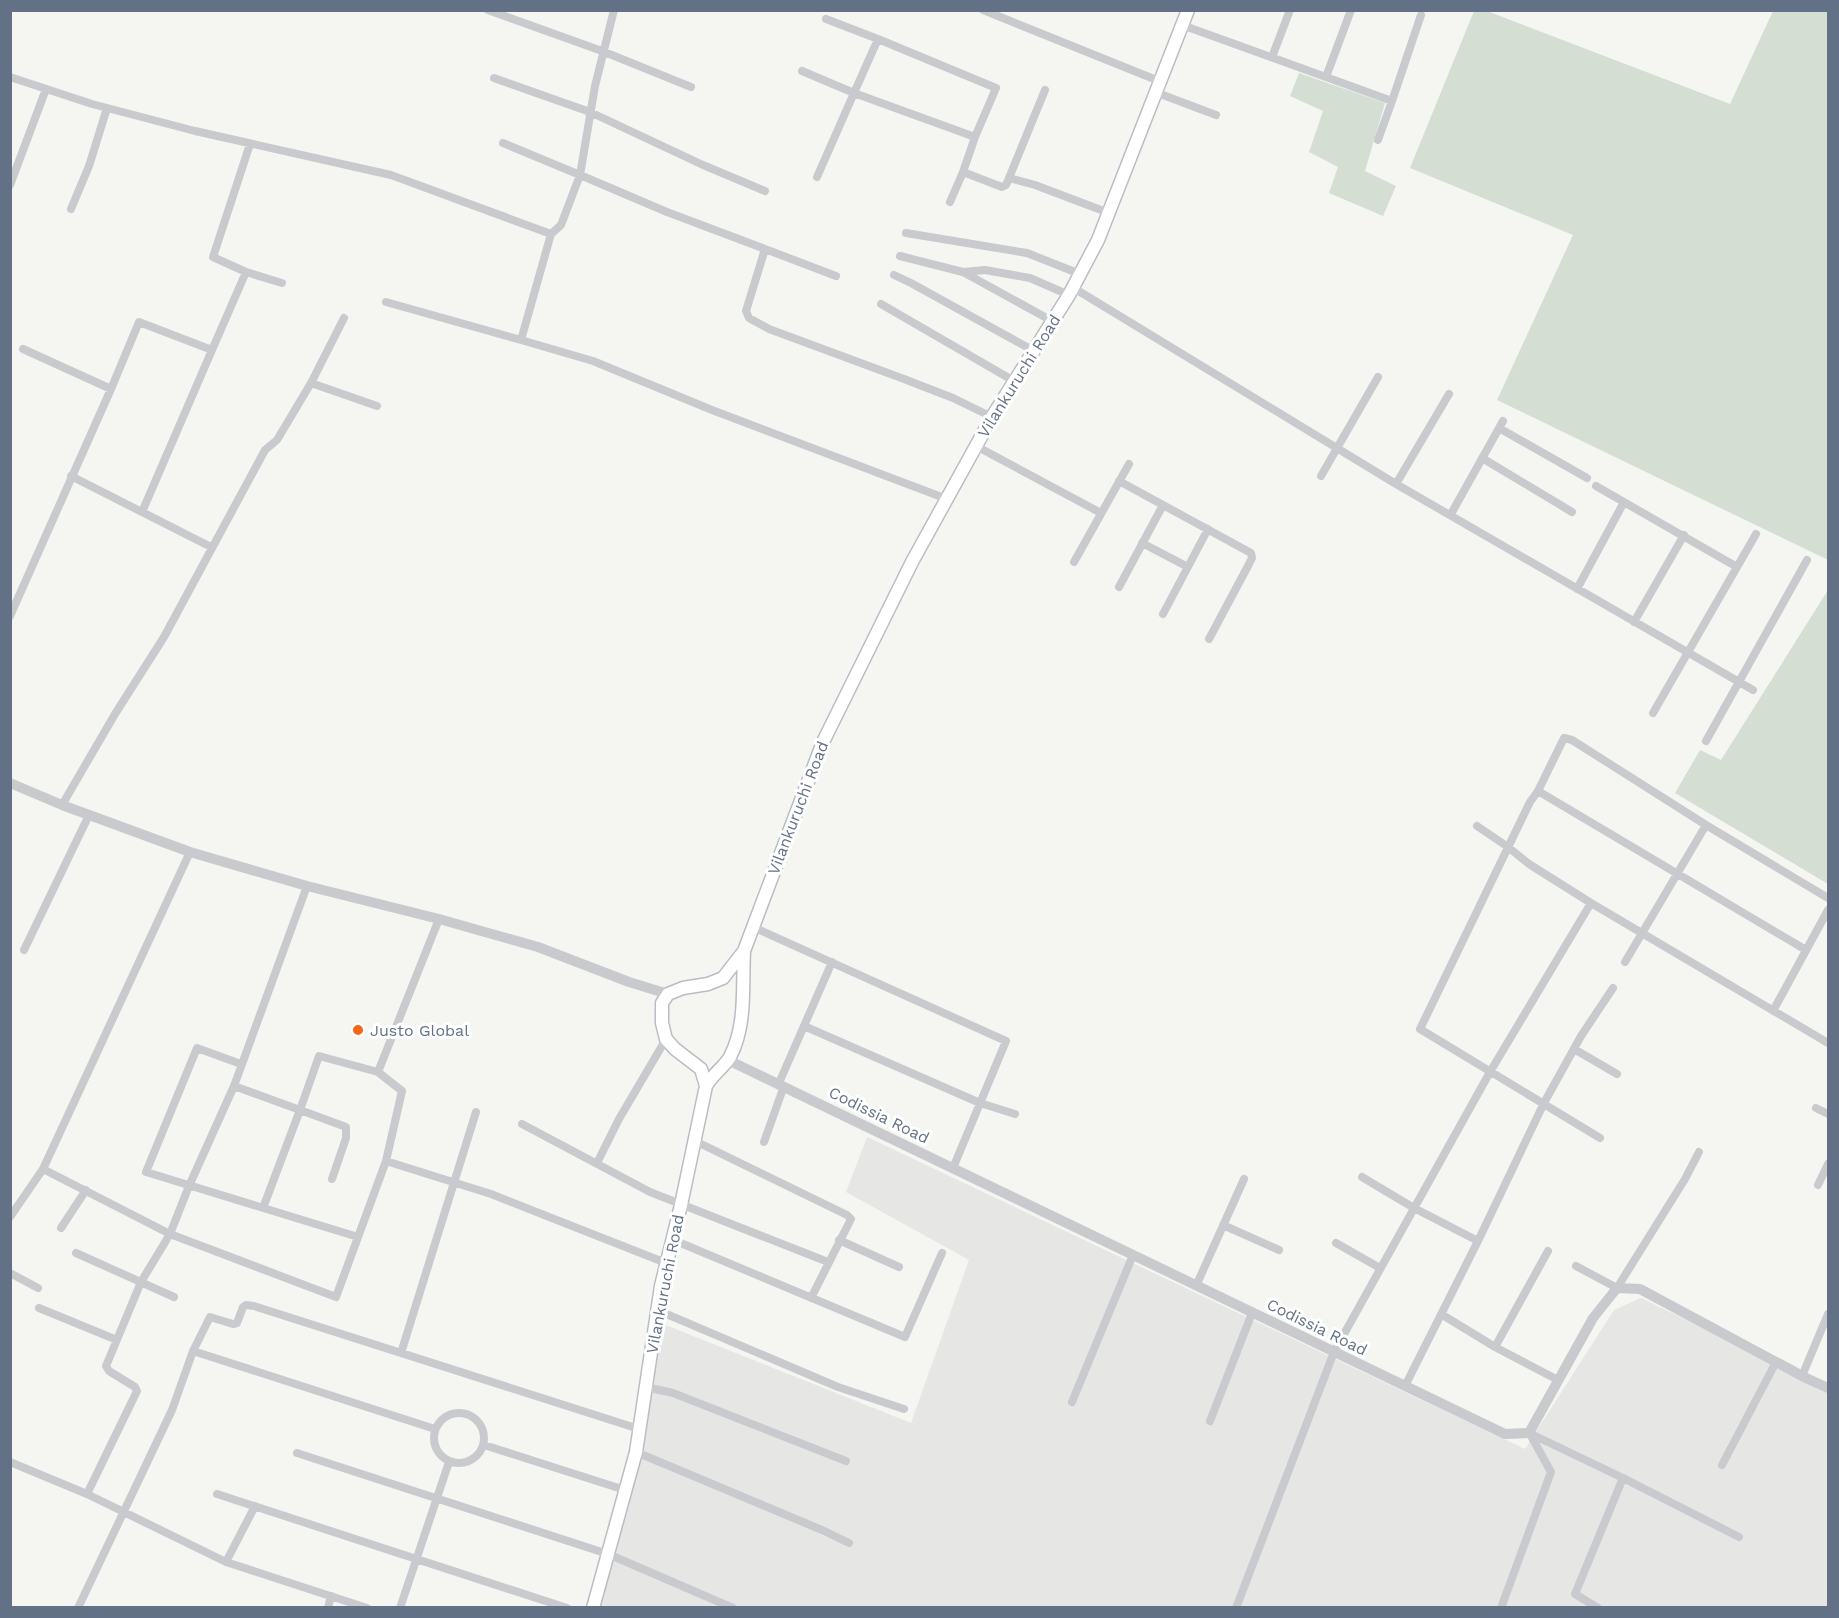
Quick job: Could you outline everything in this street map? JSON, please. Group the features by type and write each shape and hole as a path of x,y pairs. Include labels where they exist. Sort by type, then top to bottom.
{"main road":[{"name":"Vilankuruchi Road","path":"668,994 682,988 708,984 723,978 744,951 823,742 912,562 992,417 1080,274 1108,213 1188,10"},
{"path":"705,1086 728,1060 738,1040 744,1008 742,986 744,951"},
{"path":"668,994 662,1003 662,1023 666,1039 701,1069 705,1086"},
{"name":"Vilankuruchi Road","path":"593,1608 636,1452 657,1310 705,1086"}],"street":[{"path":"488,10 602,51 691,87"},
{"path":"521,340 551,234 561,225 580,175 602,51 614,10"},
{"path":"983,10 1157,86 1216,115"},
{"path":"1272,57 1290,10"},
{"path":"1326,77 1351,10"},
{"path":"1378,140 1421,15"},
{"path":"826,20 996,88 950,202"},
{"path":"1182,25 1392,101"},
{"path":"817,177 878,39"},
{"path":"802,71 854,93 975,137"},
{"path":"10,77 107,108 250,144 391,175 551,234"},
{"path":"494,78 590,112 703,165 765,191"},
{"path":"10,185 46,89"},
{"path":"963,172 1002,187 1006,185 1045,90"},
{"path":"71,209 89,166 107,108"},
{"path":"503,143 667,212 836,276"},
{"path":"250,144 213,257 246,272 282,283"},
{"path":"1009,178 1108,213"},
{"path":"906,233 1027,253 1080,274"},
{"path":"765,249 746,311 749,318 769,329 953,398 992,417"},
{"path":"900,256 963,272 1052,321"},
{"path":"963,272 985,270 1030,278 1071,291 1396,484 1753,690"},
{"path":"142,512 246,272"},
{"path":"894,276 911,283 1034,351"},
{"path":"386,302 593,361 712,410 947,499"},
{"path":"881,304 1014,381"},
{"path":"62,805 115,714 164,637 265,450 278,440 311,383 344,318"},
{"path":"10,616 139,322 212,350"},
{"path":"22,349 111,389"},
{"path":"1321,476 1378,377"},
{"path":"311,383 377,406"},
{"path":"1396,484 1449,394"},
{"path":"1450,514 1501,425 1587,478"},
{"path":"976,446 1101,513"},
{"path":"1482,458 1572,512"},
{"path":"1074,562 1129,464"},
{"path":"71,476 212,547"},
{"path":"1119,481 1251,553 1252,558 1209,639"},
{"path":"1596,486 1737,567"},
{"path":"1577,589 1624,502"},
{"path":"1119,587 1163,505"},
{"path":"1162,614 1208,529"},
{"path":"1653,713 1756,534"},
{"path":"1634,622 1684,535"},
{"path":"1142,543 1188,567"},
{"path":"1706,741 1807,560"},
{"path":"1600,1138 1420,1029 1530,802 1538,791 1564,738 1572,740 1706,825 1828,898"},
{"path":"10,783 62,805 190,852 307,886 538,947 629,982 668,994"},
{"path":"1538,791 1806,950"},
{"path":"24,950 89,815"},
{"path":"1625,962 1706,825"},
{"path":"1477,826 1529,864 1591,903 1828,1044"},
{"path":"10,1217 43,1169 190,852"},
{"path":"87,1494 137,1391 135,1387 109,1371 106,1366 141,1282 170,1234 234,1086 307,886"},
{"path":"1236,1608 1334,1352 1490,1072 1591,903"},
{"path":"1773,1011 1828,909"},
{"path":"378,1072 439,919"},
{"path":"753,927 1006,1041 953,1168"},
{"path":"764,1142 781,1085 832,962"},
{"path":"1405,1386 1544,1103 1612,988"},
{"path":"804,1026 980,1103 1015,1114"},
{"path":"597,1163 619,1119 666,1039"},
{"path":"241,1064 197,1048 146,1172 358,1238"},
{"path":"1574,1049 1617,1074"},
{"path":"43,1169 170,1234 336,1297 386,1161 402,1091 378,1072 319,1056 263,1208"},
{"name":"Codissia Road","path":"728,1060 1505,1434 1529,1433"},
{"path":"234,1086 346,1127 346,1138 332,1179"},
{"path":"1816,1108 1828,1114"},
{"path":"400,1353 476,1112"},
{"path":"522,1124 650,1192 828,1262"},
{"path":"693,1140 851,1219 811,1298"},
{"path":"1529,1433 1593,1318 1617,1288 1685,1179 1699,1152"},
{"path":"386,1161 491,1194 666,1263"},
{"path":"1818,1185 1828,1164"},
{"path":"1362,1177 1414,1208 1478,1241"},
{"path":"1196,1286 1244,1179"},
{"path":"61,1228 86,1190"},
{"path":"1223,1225 1279,1250"},
{"path":"671,1239 905,1337 942,1253"},
{"path":"839,1240 899,1267"},
{"path":"1336,1243 1380,1268"},
{"path":"1495,1347 1548,1251"},
{"path":"76,1253 174,1297"},
{"path":"1072,1402 1132,1255"},
{"path":"1576,1266 1617,1288 1640,1289 1828,1388"},
{"path":"10,1273 38,1288"},
{"path":"78,1608 172,1410 193,1350 210,1317 237,1323 246,1305 639,1429"},
{"path":"39,1308 117,1340"},
{"path":"657,1310 838,1386 904,1409"},
{"path":"1210,1420 1252,1313"},
{"path":"1441,1314 1495,1347 1558,1380"},
{"path":"1802,1376 1828,1314"},
{"path":"193,1350 435,1429"},
{"path":"1722,1465 1776,1362"},
{"path":"646,1387 673,1393 846,1461"},
{"path":"463,1413 478,1421 482,1428 484,1445 480,1453 466,1463 457,1464 442,1457 434,1444 435,1429 446,1416 463,1413"},
{"path":"1529,1433 1740,1537"},
{"path":"1501,1608 1551,1472 1529,1433"},
{"path":"484,1445 625,1490"},
{"path":"636,1452 849,1543"},
{"path":"297,1453 608,1554 733,1608"},
{"path":"400,1608 449,1461"},
{"path":"10,1462 87,1494 226,1562 367,1608"},
{"path":"1598,1608 1575,1594 1623,1478"},
{"path":"217,1494 567,1608"},
{"path":"226,1562 255,1506"},
{"path":"328,1608 331,1596"}],"shaded area":[{"path":"1474,11 1487,11 1730,104 1773,11 1828,11 1828,560 1497,400 1573,235 1410,168"},
{"path":"1299,73 1385,103 1365,171 1396,186 1383,216 1329,193 1338,167 1309,152 1323,111 1290,96"},
{"path":"1828,590 1828,884 1675,793 1700,750 1721,760"},
{"path":"867,1137 1525,1449 1614,1310 1641,1298 1828,1388 1828,1607 596,1608 637,1467 663,1324 911,1423 969,1260 846,1192"}],"place":[{"name":"Justo Global","path":"358,1030"}]}
